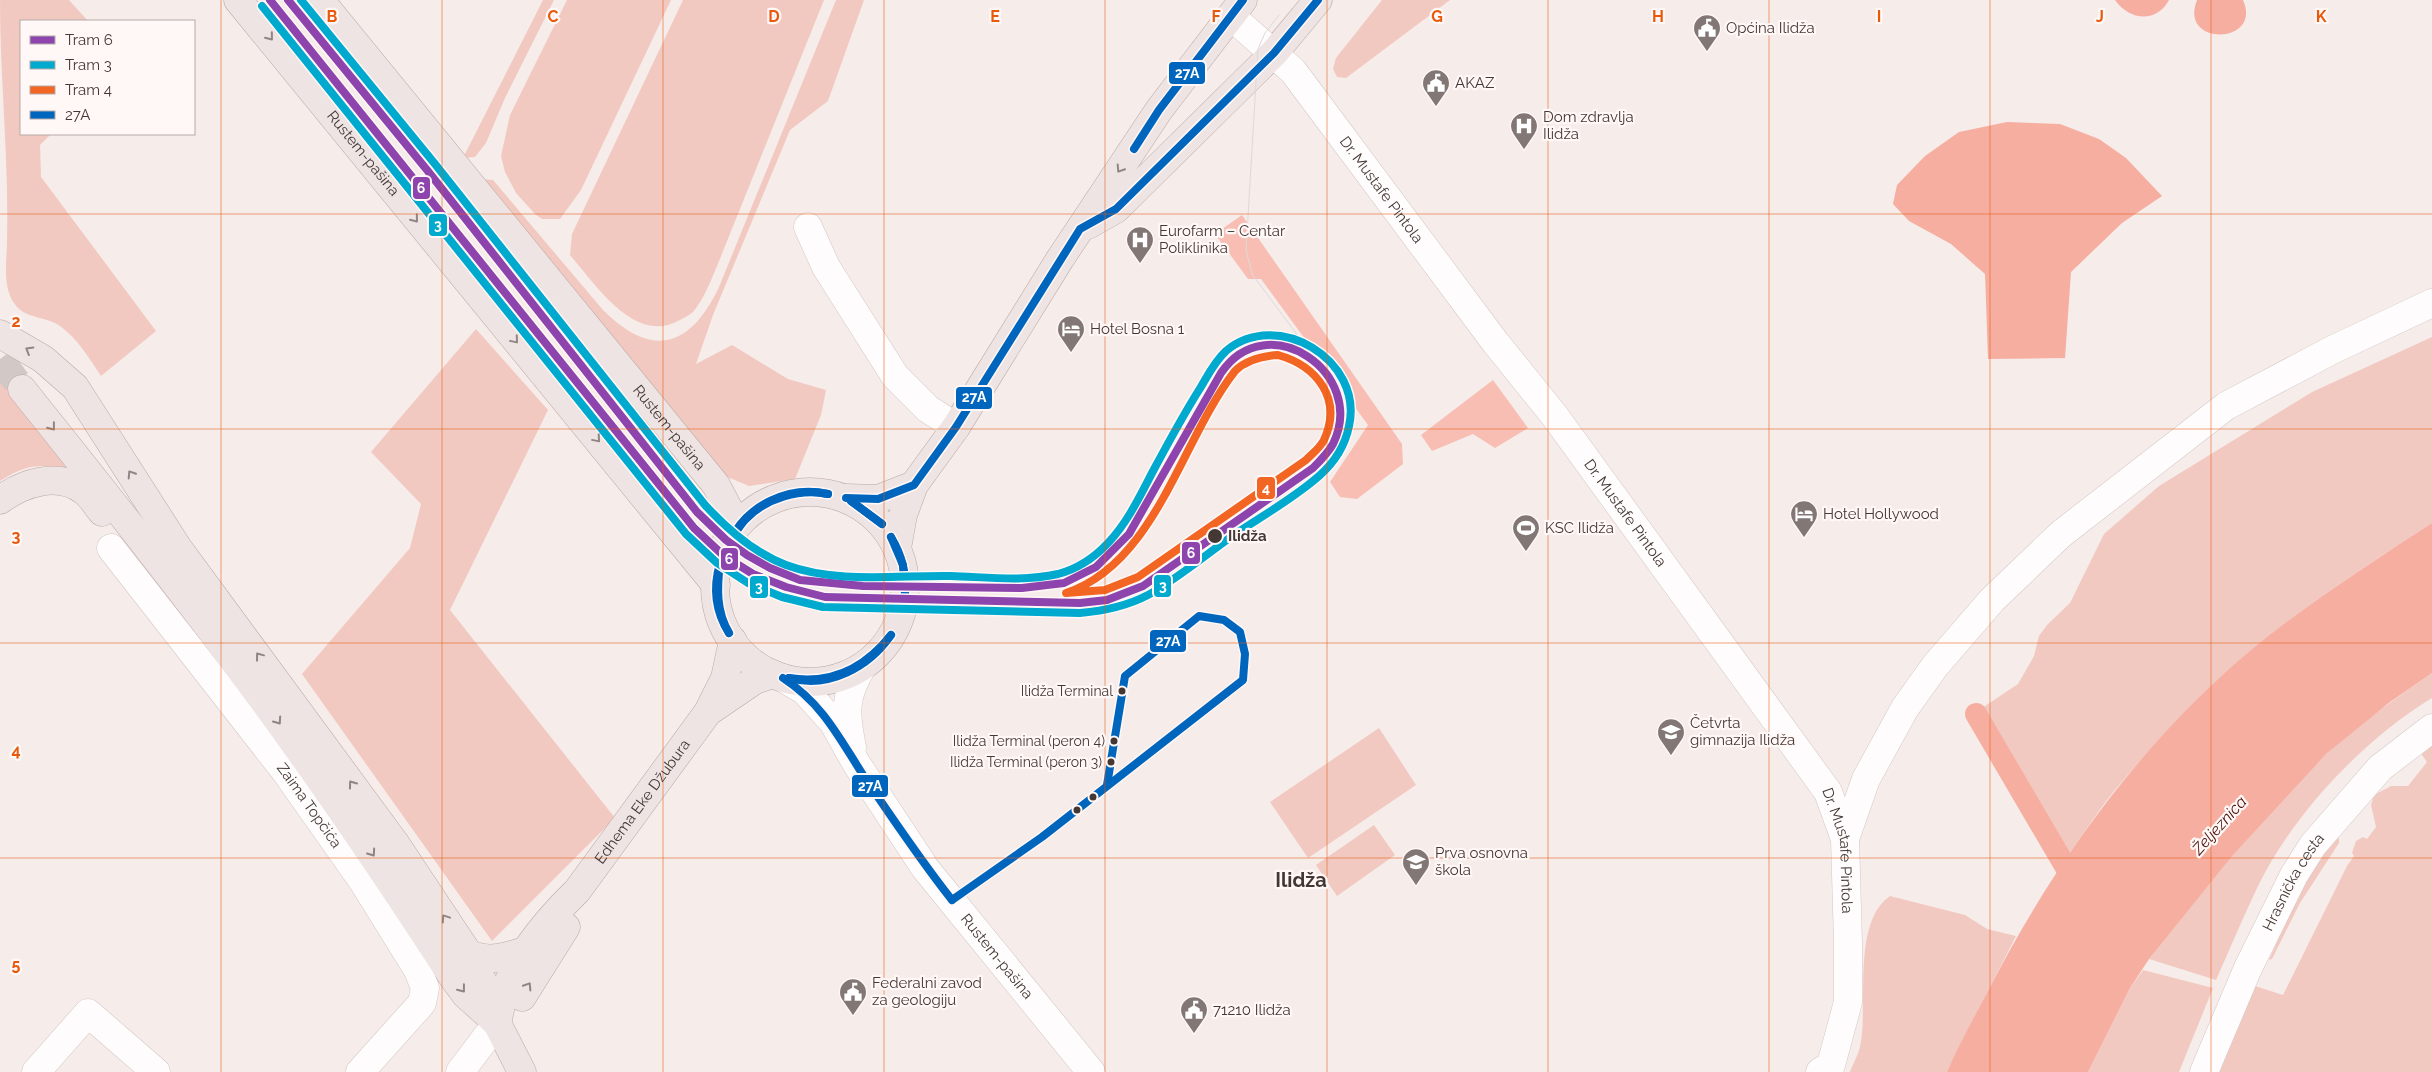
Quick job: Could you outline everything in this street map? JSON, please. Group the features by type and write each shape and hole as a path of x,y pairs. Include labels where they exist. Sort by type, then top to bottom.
{"main road":[{"name":"Rustem-pašina","path":"238,0 716,585"},
{"name":"Rustem-pašina","path":"320,0 716,485 729,510 734,530"},
{"path":"1080,230 1116,209 1274,53 1318,0"},
{"path":"897,548 903,515 914,485 956,427 1080,230 1159,110 1237,8"},
{"path":"0,334 43,359 75,387 178,548 395,843 468,953 486,988 497,1023 522,1072"},
{"path":"22,389 135,531 250,681 377,861 454,979 466,995 497,1023"},
{"path":"0,500 20,487 44,481 64,481 84,491 197,633 223,659 250,681"},
{"name":"Rustem-pašina","path":"716,485 733,493 773,499"},
{"path":"846,498 867,510 885,527 897,548 903,566 906,585 900,620 886,643 862,667 838,678 810,682 778,676 744,655 733,642 723,624 717,605 716,585 721,555 734,530 751,512 773,499 796,492 822,492 846,498 878,499 914,485"},
{"name":"Edhema Eke Džubura","path":"497,1023 507,986 528,950 562,906 577,891 708,712 725,678 733,642"},
{"name":"Edhema Eke Džubura","path":"708,712 755,680 778,676"},
{"name":"Edhema Eke Džubura","path":"497,1023 520,1000 568,924 574,910 577,891"},
{"path":"468,953 478,958 490,960 528,950"}],"street":[{"name":"Dr. Mustafe Pintola","path":"1237,8 1274,53 1293,70 1495,342 1554,416 1828,792 1846,839 1848,1002 1827,1070"},
{"path":"808,227 826,268 895,376 928,410 956,427"},
{"path":"1846,839 1866,780 1905,708 1935,666 1992,600 2061,534 2226,406 2332,350 2432,303"},
{"name":"Zaima Topčića","path":"111,548 285,771 364,883 418,970 425,988 422,1003 360,1072"},
{"name":"Rustem-pašina","path":"856,764 846,718 851,686 862,667"},
{"name":"Rustem-pašina","path":"778,676 805,691 833,722 856,764 925,868 1091,1072"},
{"name":"Hrasnička cesta","path":"2204,1072 2248,968 2294,875 2313,845 2380,768 2432,728"},
{"path":"36,1072 88,1013 156,1072"},
{"name":"Edhema Eke Džubura","path":"460,1072 497,1023"}],"shaded area":[{"path":"0,0 69,0 87,20 20,20 20,135 50,135 40,145 41,177 156,331 101,376 83,349 66,331 54,323 23,312 10,296 6,272 7,180"},
{"path":"543,0 554,0 505,98 486,143 475,157 463,158"},
{"path":"567,0 671,0 581,190 560,219 542,219 516,193 505,172 501,156 510,115"},
{"path":"683,0 824,0 703,297 693,312 680,320 663,326 647,325 632,319 604,296 570,255 572,234"},
{"path":"836,0 864,0 828,101 790,130 713,315 696,364 732,345 788,379 826,390 821,415 795,479 749,486 725,476 481,179 493,180 603,310 621,326 638,336 654,340 669,340 682,334 696,323 708,308 719,287"},
{"path":"1382,0 1450,0 1346,78 1337,77 1333,69 1336,58"},
{"path":"1242,215 1402,444 1403,464 1357,499 1340,497 1330,482 1368,425 1261,279 1248,279 1215,234"},
{"path":"476,329 548,410 450,610 615,818 492,941 302,674 410,548 421,504 371,452"},
{"path":"2432,337 2432,523 2307,607 2226,673 2187,710 2132,770 2102,807 2066,858 1979,710 2018,684 2034,656 2039,636 2047,625 2070,603 2104,534 2159,486 2312,392"},
{"path":"4,371 76,468 36,466 20,470 0,481 0,372"},
{"path":"1493,380 1528,428 1495,448 1473,434 1432,451 1421,435"},
{"path":"2432,673 2432,698 2406,715 2356,757 2333,780 2291,832 2258,886 2216,980 2149,959 2233,853 2302,777 2351,732"},
{"path":"1379,728 1416,785 1308,858 1270,802"},
{"path":"2432,742 2432,1072 2218,1072 2252,985 2283,995 2347,866 2354,856 2352,853 2356,841 2363,837 2367,839 2376,827 2371,805 2374,795 2391,786 2408,786 2427,762 2422,755 2423,749"},
{"path":"1374,825 1395,855 1337,896 1316,865"},
{"path":"2339,838 2339,843 2300,903 2272,959 2269,960 2304,882 2334,839"},
{"path":"1890,896 1965,915 1987,929 2016,936 1947,1072 1850,1072 1860,1047 1864,966 1870,925 1878,909"},
{"path":"2143,970 2213,988 2179,1072 2088,1072 2130,988"}],"water":[{"path":"2115,0 2169,0 2164,8 2157,13 2150,16 2142,16 2128,12"},
{"path":"2197,0 2243,0 2246,15 2242,26 2232,32 2208,33 2199,26 2194,15"},
{"path":"2007,122 2060,124 2099,139 2126,158 2162,196 2122,223 2071,272 2065,358 1988,359 1985,274 1951,244 1909,221 1893,204 1897,185 1925,156 1959,132"},
{"name":"Željeznica","path":"2432,523 2432,673 2390,702 2326,754 2232,856 2149,959 2130,988 2088,1072 1947,1072 2015,941 2044,893 2075,845 2145,755 2224,674 2267,637 2348,578"}],"waterway":[{"path":"1976,714 2078,888"}],"tunnel":[{"path":"0,359 22,389"}],"tram line":[{"name":"6","path":"270,0 694,528 724,556 753,574 786,587 825,597 1080,603 1107,600 1143,586 1313,468 1333,444 1340,418 1337,393 1325,372 1307,356 1286,347 1263,345 1240,354 1221,373 1129,534 1096,567 1064,583 1022,588 863,586 800,580 770,568 726,540 697,512 427,170 288,0"},
{"name":"3","path":"262,6 686,534 717,563 748,583 782,597 823,607 1080,613 1123,605 1159,589 1298,492 1330,465 1345,440 1349,426 1350,402 1343,380 1330,362 1312,348 1291,338 1269,335 1247,339 1226,351 1214,365 1163,452 1127,519 1103,548 1078,566 1058,574 1031,578 951,576 846,577 806,571 774,560 742,540 705,505 435,164 301,0"},
{"path":"1279,15 1265,33 1258,49 1246,250 1252,274 1316,360"},
{"name":"4","path":"1278,355 1304,367 1323,386 1328,398 1330,411 1329,425 1324,440 1318,448 1306,460 1138,577 1105,590 1066,593 1097,578 1123,555 1145,528 1164,497 1216,399 1235,371 1255,359 1278,355"}],"transit line":[{"name":"27A","path":"1134,149 1159,110 1243,0"},
{"name":"27A","path":"846,498 878,499 914,485 956,427 1080,229 1116,209 1274,53 1318,0"},
{"name":"27A","path":"730,541 737,528 747,517 771,501 784,495 799,492 828,494"},
{"name":"27A","path":"730,541 746,519 763,505 773,500 806,492 828,494"},
{"name":"27A","path":"851,501 882,524"},
{"name":"27A","path":"851,501 882,524"},
{"name":"27A","path":"891,537 903,564 905,595"},
{"name":"27A","path":"891,537 903,565 905,595"},
{"name":"27A","path":"720,563 718,599 729,633"},
{"name":"27A","path":"720,563 716,581 718,608 729,633"},
{"name":"27A","path":"952,900 1042,837 1243,680 1245,654 1240,632 1224,620 1199,616 1125,676 1107,785"},
{"name":"27A","path":"789,678 819,679 846,672 870,657 891,635"},
{"name":"27A","path":"789,678 804,681 819,680 847,673 871,657 891,635"},
{"name":"27A","path":"783,678 809,699 830,723 865,778 952,900"}],"place":[{"name":"Općina Ilidža","path":"1707,52"},
{"name":"AKAZ","path":"1436,107"},
{"name":"Dom zdravlja Ilidža","path":"1524,150"},
{"name":"Eurofarm – Centar Poliklinika","path":"1140,264"},
{"name":"Hotel Bosna 1","path":"1071,353"},
{"name":"Ilidža","path":"1215,536"},
{"name":"Hotel Hollywood","path":"1804,538"},
{"name":"KSC Ilidža","path":"1526,552"},
{"name":"Ilidža Terminal","path":"1122,691"},
{"name":"Ilidža Terminal (peron 4)","path":"1114,741"},
{"name":"Četvrta gimnazija Ilidža","path":"1671,756"},
{"name":"Ilidža Terminal (peron 3)","path":"1111,762"},
{"name":"Prva osnovna škola","path":"1416,886"},
{"name":"Federalni zavod za geologiju","path":"853,1016"},
{"name":"71210 Ilidža","path":"1194,1034"}],"district":[{"name":"Ilidža","path":"1301,880"}]}
